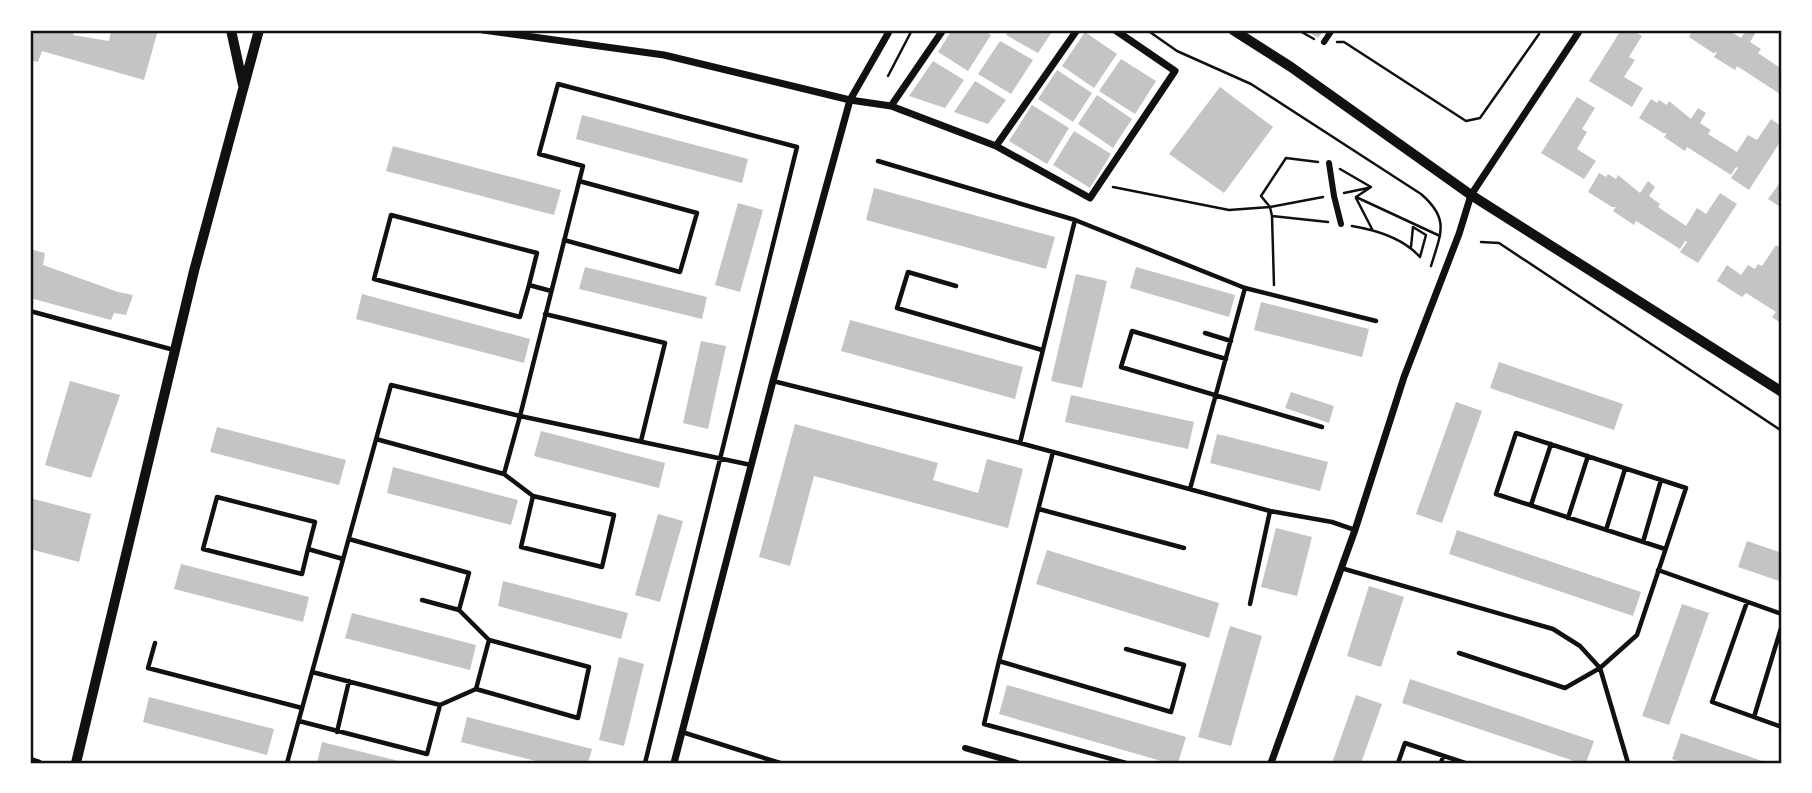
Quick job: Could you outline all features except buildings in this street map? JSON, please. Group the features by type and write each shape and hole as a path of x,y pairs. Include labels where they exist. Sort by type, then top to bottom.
{"main road":[{"path":"231,30 244,90"},
{"path":"76,763 194,271 259,30"},
{"path":"1233,30 1471,195 1782,392"}],"street":[{"path":"483,30 664,55 850,100 891,107 996,146 1090,198 1175,71 1115,30"},
{"path":"674,763 772,382 850,100 890,30"},
{"path":"891,107 943,30"},
{"path":"996,146 1077,30"},
{"path":"1324,42 1332,30"},
{"path":"1270,763 1355,530 1404,377 1444,277 1471,195 1580,30"},
{"path":"1329,163 1341,223"},
{"path":"965,748 1017,763"},
{"path":"30,760 38,763"}],"lane":[{"path":"504,474 583,166 540,154 558,84 797,147 645,763"},
{"path":"878,161 1075,220 1245,288 1376,321"},
{"path":"564,240 680,272 697,213 579,181"},
{"path":"391,215 537,253 529,285 520,317 374,279 391,215"},
{"path":"1020,443 1075,220"},
{"path":"956,286 908,272 898,308 1042,350"},
{"path":"529,285 551,291"},
{"path":"1190,489 1245,288"},
{"path":"30,311 175,350"},
{"path":"545,314 665,343 641,441"},
{"path":"1226,359 1132,331 1121,368 1322,427"},
{"path":"1205,333 1231,341"},
{"path":"772,382 1355,530"},
{"path":"287,763 391,385 520,416 751,465"},
{"path":"1459,653 1565,688 1600,668 1637,635 1686,488 1516,433 1496,494 1665,549"},
{"path":"376,439 504,474 533,496 614,515 602,567 521,547 533,496"},
{"path":"1531,505 1550,444"},
{"path":"1053,452 984,724 1126,763"},
{"path":"1569,518 1588,456"},
{"path":"1606,530 1625,469"},
{"path":"1643,542 1661,480"},
{"path":"217,496 315,522 308,549 302,574 203,549 217,496"},
{"path":"1039,509 1184,548"},
{"path":"1250,604 1270,510"},
{"path":"349,538 469,573 459,610"},
{"path":"308,549 343,559"},
{"path":"1341,568 1553,629 1580,646 1600,668 1628,763"},
{"path":"1658,570 1782,614"},
{"path":"312,672 440,705 477,690 578,718 589,667 489,640 459,610 422,600"},
{"path":"1747,602 1712,702 1782,727"},
{"path":"1754,717 1782,625"},
{"path":"477,690 489,640"},
{"path":"155,643 148,668 302,708"},
{"path":"999,662 1171,712 1184,665 1126,649"},
{"path":"337,732 349,681"},
{"path":"299,721 427,754 440,705"},
{"path":"681,732 780,763"},
{"path":"1398,763 1405,743 1465,763"},
{"path":"1441,763 1443,756"}],"path":[{"path":"888,76 912,30"},
{"path":"1147,30 1177,51 1251,84 1421,194 1440,216 1442,228 1431,266"},
{"path":"1344,42 1466,121 1480,118 1539,34"},
{"path":"1112,187 1229,210 1270,207 1371,187"},
{"path":"1356,197 1372,229 1412,247 1420,257 1426,234 1413,227 1412,247"},
{"path":"1272,216 1275,295"},
{"path":"1481,242 1499,243 1782,431"}]}
